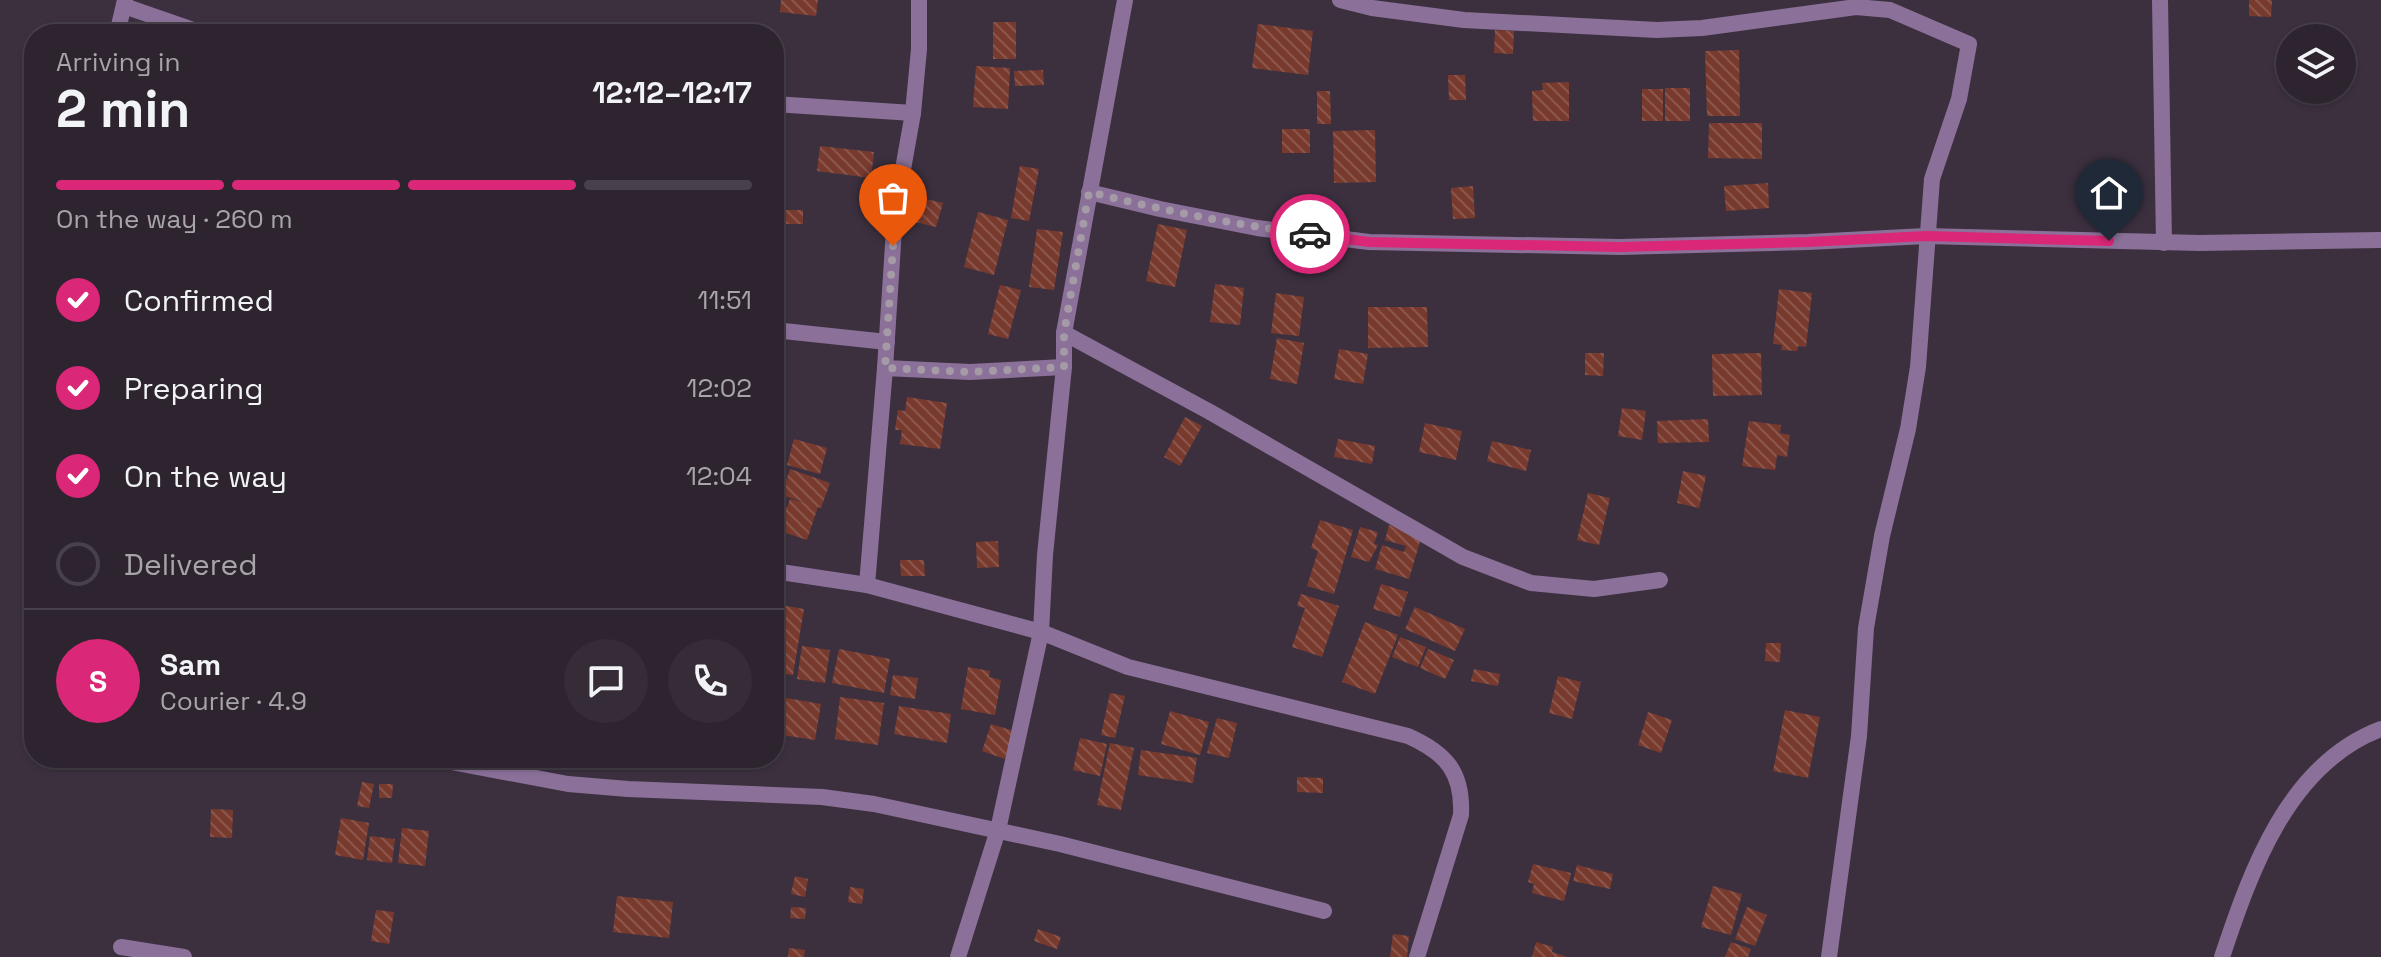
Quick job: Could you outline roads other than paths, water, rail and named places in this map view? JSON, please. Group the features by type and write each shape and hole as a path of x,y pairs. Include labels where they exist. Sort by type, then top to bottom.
{"street":[{"path":"867,585 895,214 913,113 919,49 919,0"},
{"path":"958,957 998,830 1041,632 1045,555 1064,367 1064,333 1125,0"},
{"path":"1340,0 1372,8 1464,20 1657,30 1702,28 1856,7 1890,10 1969,44 1959,99 1932,179 1918,367 1866,628 1859,736 1829,957"},
{"path":"2160,0 2164,243"},
{"path":"120,24 125,3 179,24"},
{"path":"784,105 913,113"},
{"path":"1089,192 1257,228 1369,242 1620,247 1926,236 2164,243 2381,240"},
{"path":"784,331 887,342"},
{"path":"1064,333 1210,412 1463,557 1531,583 1594,589 1660,580"},
{"path":"885,368 970,372 1064,367"},
{"path":"784,573 867,585 1041,632 1128,667 1408,736 1433,747 1454,772 1462,793 1461,815 1417,957"},
{"path":"2222,957 2265,846 2296,794 2322,767 2361,736 2381,729"},
{"path":"483,768 568,784 822,797 874,804 998,830 1324,911"},
{"path":"121,947 184,957"}]}
